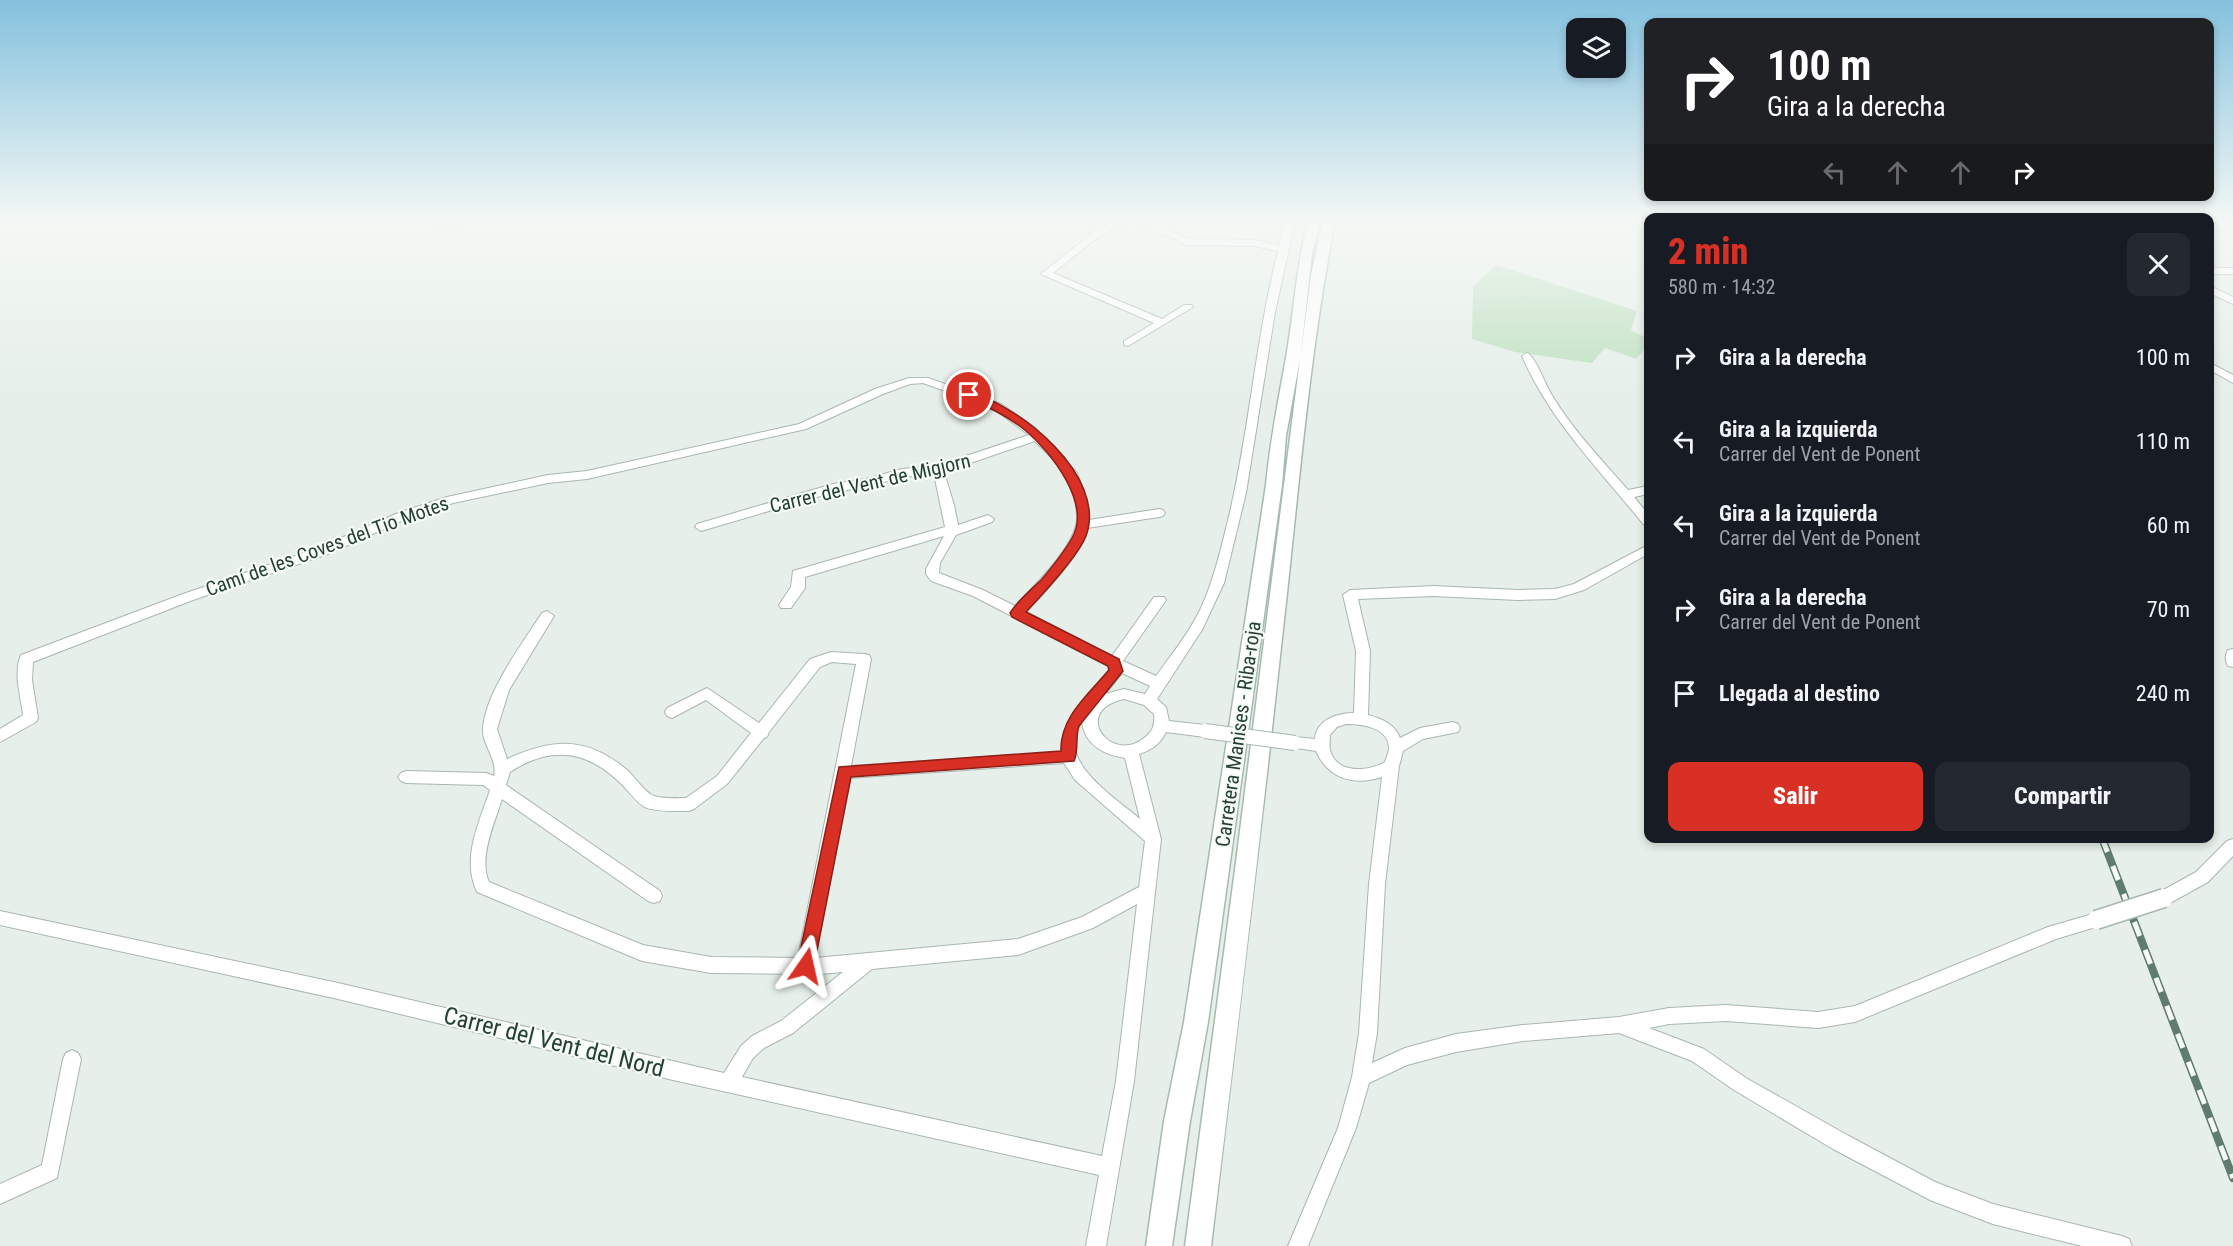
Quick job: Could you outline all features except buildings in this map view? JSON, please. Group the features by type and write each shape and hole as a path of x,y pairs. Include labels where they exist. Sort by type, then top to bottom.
{"main road":[{"name":"Carretera Manises - Riba-roja","path":"1159,1246 1177,1121 1202,982 1274,485 1278,436 1293,357 1303,280"},
{"name":"Carretera Manises - Riba-roja","path":"1198,1246 1317,280"}],"street":[{"path":"1061,280 1161,322"},
{"path":"1149,700 1157,683 1202,620 1217,584 1237,511 1275,280"},
{"path":"2214,291 2233,301"},
{"path":"1128,343 1188,307"},
{"path":"1527,356 1536,381 1559,414 1591,456 1644,517"},
{"path":"2214,368 2233,380"},
{"name":"Camí de les Coves del Tio Motes","path":"0,736 31,718 25,680 26,659 188,597 323,551 402,516 451,500 548,479 587,475 802,427 824,420 898,383 913,380 924,380 997,406 1038,436 1071,473 1081,502 1083,525"},
{"name":"Carrer del Vent de Migjorn","path":"701,527 833,489 902,473 937,470 1038,436"},
{"path":"937,470 941,476 951,530 945,548 932,565 932,574 936,578 978,593 1157,683"},
{"path":"1626,494 1644,491"},
{"path":"1017,613 1067,556 1079,537 1083,525 1159,513"},
{"path":"786,605 798,588 798,574 988,519"},
{"path":"1361,718 1363,651 1350,595 1433,591 1518,595 1555,594 1579,587 1644,551"},
{"path":"1153,839 1080,776 1068,757 1068,735 1073,723 1116,671 1114,663 1159,600"},
{"path":"547,616 502,689 490,729 502,769 500,788 476,857 477,880 483,887 642,953 711,965 806,966 1018,947 1087,923 1147,891"},
{"path":"2233,654 2233,662"},
{"path":"502,769 551,748 582,749 619,771 649,802 689,805 722,780 762,733 815,663 831,657 864,659 806,966"},
{"path":"672,712 707,693 762,733"},
{"path":"1130,694 1149,700 1157,707 1162,716 1163,726 1160,735 1153,742 1131,751 1121,751 1103,745 1091,730 1089,720 1093,710 1100,702 1111,696 1130,694"},
{"path":"1298,1246 1347,1128 1361,1077 1368,1033 1377,884 1391,766 1396,757 1397,747 1394,739 1381,725 1361,718 1350,717 1332,723 1325,730 1321,746 1332,765 1354,775 1373,776 1391,766"},
{"path":"1163,726 1321,746"},
{"path":"1397,747 1420,734 1452,728"},
{"path":"1096,1246 1108,1167 1125,1081 1153,839 1131,751"},
{"path":"844,772 1068,757"},
{"path":"406,777 486,779 654,896"},
{"path":"1361,1077 1405,1057 1456,1043 1523,1033 1619,1025 1669,1016 1726,1013 1818,1020 1855,1014 2054,932 2164,898 2202,877 2233,846"},
{"name":"Carrer del Vent del Nord","path":"0,918 338,991 729,1083 1108,1167"},
{"path":"729,1083 747,1052 758,1042 787,1027 869,961"},
{"path":"1619,1025 1698,1056 1740,1084 1840,1142 1930,1190 1993,1214 2122,1246"},
{"path":"0,1194 50,1172 72,1059"}],"green space":[{"path":"1479,280 1542,280 1637,311 1631,330 1644,337 1644,350 1636,359 1605,348 1592,363 1515,352 1472,339 1473,286"}],"railway":[{"path":"2104,843 2233,1178"}],"route":[{"path":"806,966 844,772 1068,757 1068,735 1073,723 1116,671 1114,663 1017,613 1048,580 1079,537 1083,521 1081,502 1071,473 1030,429 997,406 969,395"}]}
